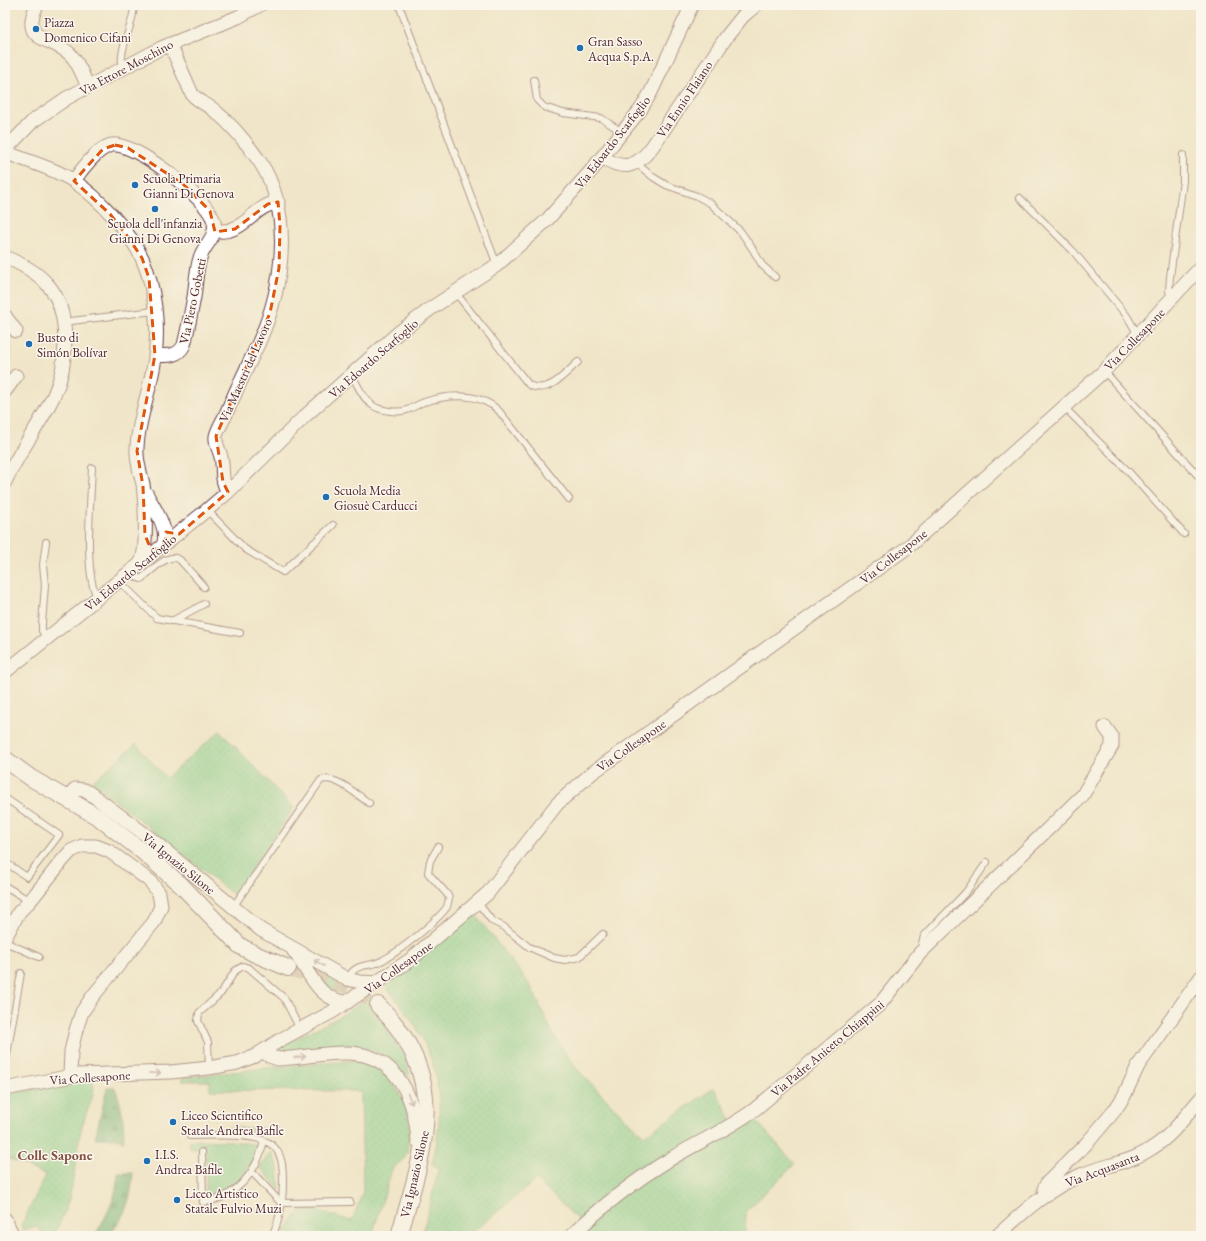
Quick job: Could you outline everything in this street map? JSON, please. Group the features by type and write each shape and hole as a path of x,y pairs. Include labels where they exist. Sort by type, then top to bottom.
{"street":[{"path":"36,5 32,18 34,32 40,38 63,48 73,57 88,87"},
{"name":"Via Ettore Moschino","path":"6,147 42,114 88,87 170,44 228,21 260,5"},
{"name":"Via Edoardo Scarfoglio","path":"5,672 141,562 179,534 228,492 304,417 398,333 455,292 497,265 547,220 602,158 641,109 651,92 692,5"},
{"name":"Via Ennio Flaiano","path":"636,163 652,147 684,97 729,33 743,16 756,5"},
{"name":"Via Maestri del Lavoro","path":"170,44 192,94 225,120 252,152 272,182 278,202 281,236 280,256 270,313 259,343 216,436 216,445 221,457 223,482 228,492"},
{"path":"74,181 84,167 103,149 110,145 124,146 170,173 182,184 210,211 214,231 231,230 243,224 268,204 278,202"},
{"path":"6,147 74,181 110,214 142,258 149,278 154,311 155,355 137,444 137,457 143,486 145,532 144,552 141,562"},
{"path":"602,158 619,167 630,166 636,163"},
{"name":"Via Piero Gobetti","path":"155,355 174,355 183,347 194,298 199,259 211,241 214,231"},
{"path":"5,257 34,272 49,285 57,299 63,322 65,356 55,393 14,462 5,482"},
{"name":"Via Collesapone","path":"5,1089 70,1076 171,1072 238,1063 263,1051 327,1015 378,983 410,960 478,903 496,885 547,816 580,783 908,546 1104,370 1201,267"},
{"path":"5,316 16,331"},
{"path":"5,391 16,376"},
{"path":"143,486 162,525 165,535 160,548 150,547 145,532"},
{"path":"162,525 170,533 179,534"},
{"name":"Via Padre Aniceto Chiappini","path":"571,1236 600,1208 618,1194 668,1161 732,1125 754,1110 880,1004 923,950 1082,796 1112,749 1112,737 1105,727"},
{"name":"Via Ignazio Silone","path":"5,759 31,778 103,820 157,863 240,946 288,968"},
{"name":"Via Ignazio Silone","path":"67,798 75,789 82,789 91,794 150,838 261,930 347,979 360,982 378,983"},
{"path":"5,938 15,918 66,855 77,848 89,845 109,851 150,881 157,889 160,897 159,912 154,922 93,996 82,1012 71,1051 70,1076"},
{"name":"Via Ignazio Silone","path":"291,948 317,986 327,996"},
{"path":"1044,1195 1044,1189 1047,1183 1086,1143 1115,1110 1124,1096 1138,1066 1201,977"},
{"path":"327,996 336,1001 348,1002 350,991 347,979"},
{"path":"327,996 330,1008 327,1015"},
{"name":"Via Ignazio Silone","path":"378,1005 393,1021 407,1042 424,1085 427,1102 426,1126 418,1167 399,1236"},
{"path":"263,1051 278,1059 354,1053 368,1056 385,1066 403,1084 413,1106 417,1128 418,1167"},
{"name":"Via Acquasanta","path":"997,1236 1044,1195 1081,1175 1147,1152 1164,1140 1201,1098"},
{"path":"5,1219 13,1236"}],"lane":[{"path":"123,69 121,58 133,18 134,5"},
{"path":"399,5 497,265"},
{"path":"534,80 536,97 544,107 562,113 601,118 611,123 622,132"},
{"path":"1172,299 1170,295 1170,284 1183,181 1183,155"},
{"path":"636,163 666,185 697,196 710,203 741,232 762,265 775,277"},
{"path":"1020,198 1073,251 1127,316 1138,335"},
{"path":"455,292 528,385 538,388 548,386 578,362"},
{"path":"63,322 154,311"},
{"path":"1104,370 1201,479"},
{"path":"352,375 372,406 382,409 407,410 427,401 450,397 472,397 487,402 499,411 569,499"},
{"path":"1064,407 1120,462 1184,534"},
{"path":"92,468 90,562 92,584 98,598"},
{"path":"207,510 245,549 283,572 334,525"},
{"path":"46,542 43,565 45,585 42,631 48,638"},
{"path":"131,571 136,577 141,579 168,559 176,557 204,587"},
{"path":"119,581 152,616 240,633"},
{"path":"172,621 204,604"},
{"path":"233,907 321,780 327,779 335,781 369,803"},
{"path":"5,798 59,835 27,877 5,862"},
{"path":"347,979 355,968 380,962 394,953 448,907 449,898 447,894 428,873 430,861 438,847"},
{"path":"923,950 922,945 924,936 966,892 987,862"},
{"path":"5,886 30,901"},
{"path":"478,903 492,921 504,927 529,947 554,958 570,959 579,957 603,934"},
{"path":"5,942 39,957"},
{"path":"209,1068 208,1042 198,1021 199,1013 221,993 232,974 240,967 245,966 249,968 284,998 300,1029"},
{"path":"5,1066 21,973"},
{"path":"190,1136 235,1136 264,1141 272,1145 280,1158 283,1180 281,1203 272,1236"},
{"path":"202,1152 203,1202 218,1199 240,1185 252,1172 260,1157 264,1141"},
{"path":"252,1172 281,1203 350,1202"}],"highlighted area":[{"path":"115,145 128,148 183,184 210,211 215,232 235,229 268,204 278,202 280,226 279,268 270,313 216,436 223,482 228,492 179,534 166,532 165,543 158,550 150,547 145,535 143,486 137,451 155,355 149,278 142,258 128,237 110,214 74,181 103,149"}],"green space":[{"path":"5,329 10,341 11,358 5,376"},
{"path":"220,731 294,808 234,895 92,782 136,744 166,778"},
{"path":"474,913 530,985 554,1036 575,1067 644,1136 714,1088 735,1127 752,1116 795,1164 746,1211 745,1236 577,1236 586,1227 536,1180 468,1236 422,1236 439,1167 432,1165 437,1138 439,1113 438,1090 434,1069 427,1048 416,1027 385,986"},
{"path":"310,961 340,981 337,991 330,993 307,965"},
{"path":"370,996 374,1001 382,996 383,997 372,1010 396,1041 406,1059 409,1076 388,1059 369,1049 332,1046 283,1052 280,1049 282,1045 339,1017"},
{"path":"350,1061 373,1067 383,1073 398,1091 404,1102 409,1125 405,1158 392,1169 372,1236 284,1236 290,1223 297,1215 304,1211 320,1211 352,1221 363,1192 361,1091 210,1090 210,1081 182,1081 182,1078 274,1067"},
{"path":"92,1079 94,1088 79,1138 70,1197 63,1215 52,1236 45,1236 37,1226 23,1230 22,1224 46,1175 5,1157 5,1094"},
{"path":"107,1088 115,1088 117,1094 122,1114 124,1141 121,1141 121,1139 95,1138"},
{"path":"190,1128 279,1128 279,1132 190,1131"},
{"path":"190,1140 231,1141 259,1145 252,1163 240,1179 225,1191 206,1198 206,1150 190,1149"},
{"path":"271,1151 278,1167 280,1191 260,1167"},
{"path":"118,1173 133,1173 131,1191 124,1214 109,1236 94,1236 110,1206 116,1190"}],"tunnel":[{"path":"288,968 347,986 368,997 378,1005"}],"place":[{"name":"Piazza Domenico Cifani","path":"36,29"},
{"name":"Gran Sasso Acqua S.p.A.","path":"580,48"},
{"name":"Scuola Primaria Gianni Di Genova","path":"135,185"},
{"name":"Scuola dell'infanzia Gianni Di Genova","path":"155,209"},
{"name":"Busto di Simón Bolívar","path":"29,344"},
{"name":"Scuola Media Giosuè Carducci","path":"326,497"},
{"name":"Liceo Scientifico Statale Andrea Bafile","path":"173,1122"},
{"name":"I.I.S. Andrea Bafile","path":"147,1161"},
{"name":"Liceo Artistico Statale Fulvio Muzi","path":"177,1200"}],"district":[{"name":"Colle Sapone","path":"55,1155"}]}
